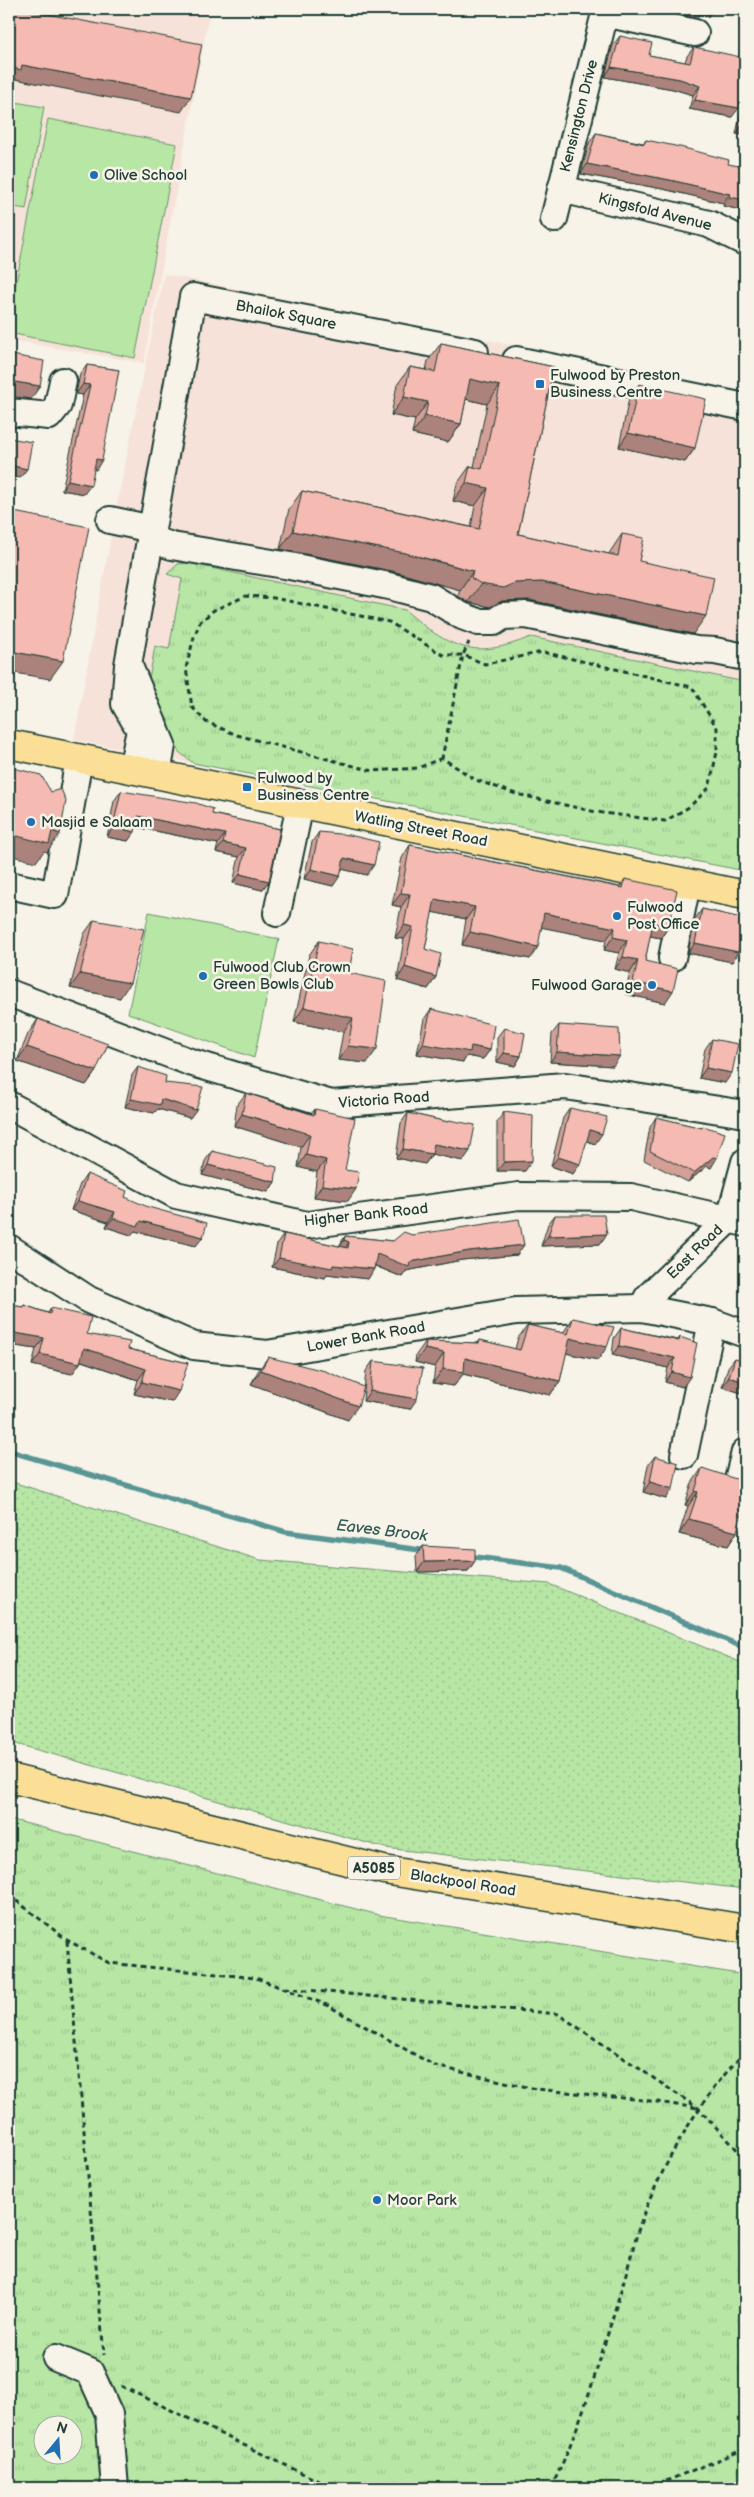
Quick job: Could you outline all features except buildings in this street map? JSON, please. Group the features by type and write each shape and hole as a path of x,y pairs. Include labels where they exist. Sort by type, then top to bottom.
{"main road":[{"name":"Watling Street Road","path":"9,744 300,806 467,837 745,895"},
{"name":"Blackpool Road","path":"9,1778 384,1870 745,1929"}],"street":[{"name":"Kensington Drive","path":"554,219 605,13 695,33"},
{"name":"Kingsfold Avenue","path":"562,189 709,224 745,242"},
{"name":"Bhailok Square","path":"144,772 140,730 125,704 128,665 193,297 584,379 745,407"},
{"path":"9,412 49,416 58,404 63,381"},
{"path":"110,520 151,534 172,546 389,586 431,597 462,616 478,622 494,622 502,616 526,615 696,650 715,651 745,657"},
{"path":"9,885 55,895 79,759"},
{"path":"277,913 300,806"},
{"path":"672,958 686,884"},
{"name":"Victoria Road","path":"9,993 190,1062 330,1104 565,1086 745,1114"},
{"name":"Higher Bank Road","path":"9,1106 176,1194 306,1225 519,1196 632,1197 738,1220"},
{"name":"East Road","path":"642,1308 648,1297 738,1220 745,1162"},
{"name":"Lower Bank Road","path":"9,1248 90,1300 194,1346 266,1354 516,1311 642,1308 712,1322 745,1334"},
{"path":"684,1455 712,1322"},
{"path":"739,1476 745,1452"},
{"path":"56,2358 90,2372 109,2414 115,2488"}],"path":[{"path":"246,596 274,598 390,622 444,655 463,655 486,664 543,652 692,687 716,728 717,752 709,788 689,807 665,821 596,812 516,794 476,780 442,758 418,768 374,771 237,735 206,722 192,708 186,668 194,636 200,622 214,610 246,596"},
{"path":"442,758 463,655 478,622"},
{"path":"9,1895 67,1940 109,1963 256,1978 327,2005 435,2066 536,2089 643,2100 698,2108"},
{"path":"67,1940 104,2360"},
{"path":"280,1987 558,2014 698,2108 745,2158"},
{"path":"551,2488 562,2466 589,2392 646,2209 670,2158 698,2108 745,2052"},
{"path":"120,2385 333,2488"},
{"path":"649,2488 745,2449"}],"shaded area":[{"name":"Olive School","path":"9,9 210,9 144,363 9,340"},
{"path":"164,274 745,393 745,871 74,740 116,509"}],"green space":[{"path":"9,101 44,107 26,209 9,206"},
{"path":"48,119 177,144 135,358 9,333 9,319"},
{"path":"188,563 405,610 436,634 449,642 463,647 493,648 531,637 745,682 745,871 193,763 179,752 167,730 149,679 155,646 169,649 182,579 167,574 178,564"},
{"name":"Fulwood Club Crown Green Bowls Club","path":"149,912 279,939 254,1058 128,1013"},
{"path":"9,1481 260,1560 549,1584 745,1664 745,1889 385,1848 9,1742"},
{"name":"Moor Park","path":"9,1819 379,1915 745,1975 745,2488 9,2488"}],"waterway":[{"name":"Eaves Brook","path":"9,1451 286,1532 428,1551"},
{"name":"Eaves Brook","path":"467,1556 561,1568 745,1648"}],"place":[{"name":"Olive School","path":"94,175"},
{"name":"Fulwood by Preston Business Centre","path":"540,384"},
{"name":"Fulwood by Business Centre","path":"247,787"},
{"name":"Masjid e Salaam","path":"31,822"},
{"name":"Fulwood Post Office","path":"617,916"},
{"name":"Fulwood Club Crown Green Bowls Club","path":"203,976"},
{"name":"Fulwood Garage","path":"652,985"},
{"name":"Moor Park","path":"377,2200"}]}
